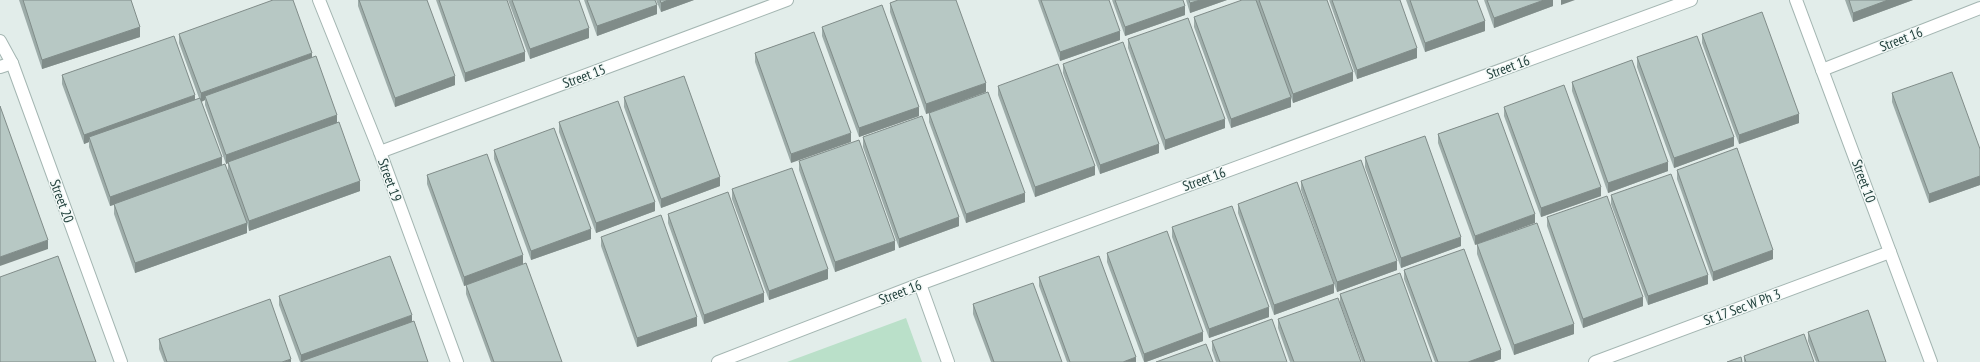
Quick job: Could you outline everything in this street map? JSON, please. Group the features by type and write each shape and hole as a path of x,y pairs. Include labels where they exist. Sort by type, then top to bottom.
{"street":[{"name":"Street 19","path":"319,0 380,152 457,362"},
{"name":"Street 15","path":"380,152 787,0"},
{"name":"Street 16","path":"718,362 920,284 1691,0"},
{"name":"Street 10","path":"1796,0 1931,362"},
{"name":"Street 16","path":"1822,70 1980,8"},
{"name":"Street 20","path":"0,41 6,65 121,362"},
{"name":"St 17 Sec W Ph 3","path":"1595,362 1890,252"},
{"path":"920,284 948,362"}],"green space":[{"path":"906,318 922,362 787,362"}],"building":[{"path":"23,0 131,0 140,27 42,60"},
{"path":"273,0 293,0 312,53 201,93 179,34"},
{"path":"359,0 427,0 455,76 395,98"},
{"path":"439,0 507,0 525,52 465,73"},
{"path":"512,0 579,0 589,28 530,49"},
{"path":"587,0 655,0 657,5 597,26"},
{"path":"660,0 668,0 661,3"},
{"path":"898,0 956,0 986,83 926,104 890,3"},
{"path":"1041,0 1109,0 1120,31 1060,52"},
{"path":"1115,0 1183,0 1185,6 1125,27"},
{"path":"1189,0 1200,0 1190,3"},
{"path":"1242,0 1256,0 1291,97 1231,119 1194,17"},
{"path":"1259,0 1327,0 1353,72 1293,94"},
{"path":"1332,0 1400,0 1417,48 1357,70"},
{"path":"1410,0 1477,0 1485,21 1425,43"},
{"path":"1487,0 1544,0 1494,18"},
{"path":"1849,0 1888,0 1853,13"},
{"path":"882,5 919,107 859,128 822,27"},
{"path":"1762,12 1799,114 1739,135 1702,34"},
{"path":"1188,18 1225,119 1165,140 1128,39"},
{"path":"814,32 851,133 791,154 755,53"},
{"path":"174,36 195,95 84,135 62,75"},
{"path":"1697,36 1734,137 1674,158 1637,57"},
{"path":"1123,42 1159,144 1100,165 1063,64"},
{"path":"316,56 337,115 226,155 205,96"},
{"path":"1632,60 1668,162 1608,183 1572,82"},
{"path":"1058,64 1095,166 1035,187 998,86"},
{"path":"1952,72 1980,149 1980,176 1929,194 1892,93"},
{"path":"684,76 720,177 661,199 624,97"},
{"path":"1564,85 1601,187 1541,208 1504,107"},
{"path":"988,92 1025,193 966,214 929,113"},
{"path":"200,98 222,157 110,197 89,137"},
{"path":"618,101 655,202 596,223 559,122"},
{"path":"0,106 48,240 0,257"},
{"path":"1498,113 1535,214 1475,236 1438,134"},
{"path":"922,116 959,217 899,239 863,137"},
{"path":"339,122 360,181 249,221 228,162"},
{"path":"554,128 591,229 531,251 494,150"},
{"path":"1425,136 1461,237 1401,258 1365,157"},
{"path":"859,140 895,241 835,262 799,161"},
{"path":"1737,148 1773,250 1713,272 1677,170"},
{"path":"487,154 523,255 464,277 427,175"},
{"path":"1361,160 1397,261 1337,282 1301,181"},
{"path":"225,164 247,223 135,263 114,204"},
{"path":"792,168 828,269 769,291 732,189"},
{"path":"1671,174 1708,275 1648,296 1611,195"},
{"path":"1297,182 1334,284 1274,305 1238,204"},
{"path":"728,192 764,293 704,315 668,214"},
{"path":"1607,196 1643,297 1583,319 1547,217"},
{"path":"1232,206 1269,307 1209,329 1172,227"},
{"path":"661,215 697,317 637,338 601,237"},
{"path":"1537,223 1574,324 1514,345 1477,244"},
{"path":"1167,231 1203,332 1144,354 1107,253"},
{"path":"1464,249 1501,350 1468,362 1438,362 1404,270"},
{"path":"58,256 96,362 0,362 0,277"},
{"path":"390,256 412,315 301,355 279,296"},
{"path":"1099,256 1136,357 1123,362 1070,362 1039,277"},
{"path":"526,263 562,362 494,362 466,285"},
{"path":"1400,273 1432,362 1365,362 1340,294"},
{"path":"1033,283 1062,362 994,362 973,304"},
{"path":"1338,298 1361,362 1294,362 1278,319"},
{"path":"270,299 291,359 282,362 167,362 159,339"},
{"path":"1868,310 1886,362 1819,362 1808,332"},
{"path":"1272,319 1287,362 1220,362 1212,341"},
{"path":"414,321 428,362 302,361"},
{"path":"1804,334 1814,362 1746,362 1744,356"},
{"path":"1206,344 1213,362 1156,362"},
{"path":"1741,357 1742,362 1727,362"}]}
